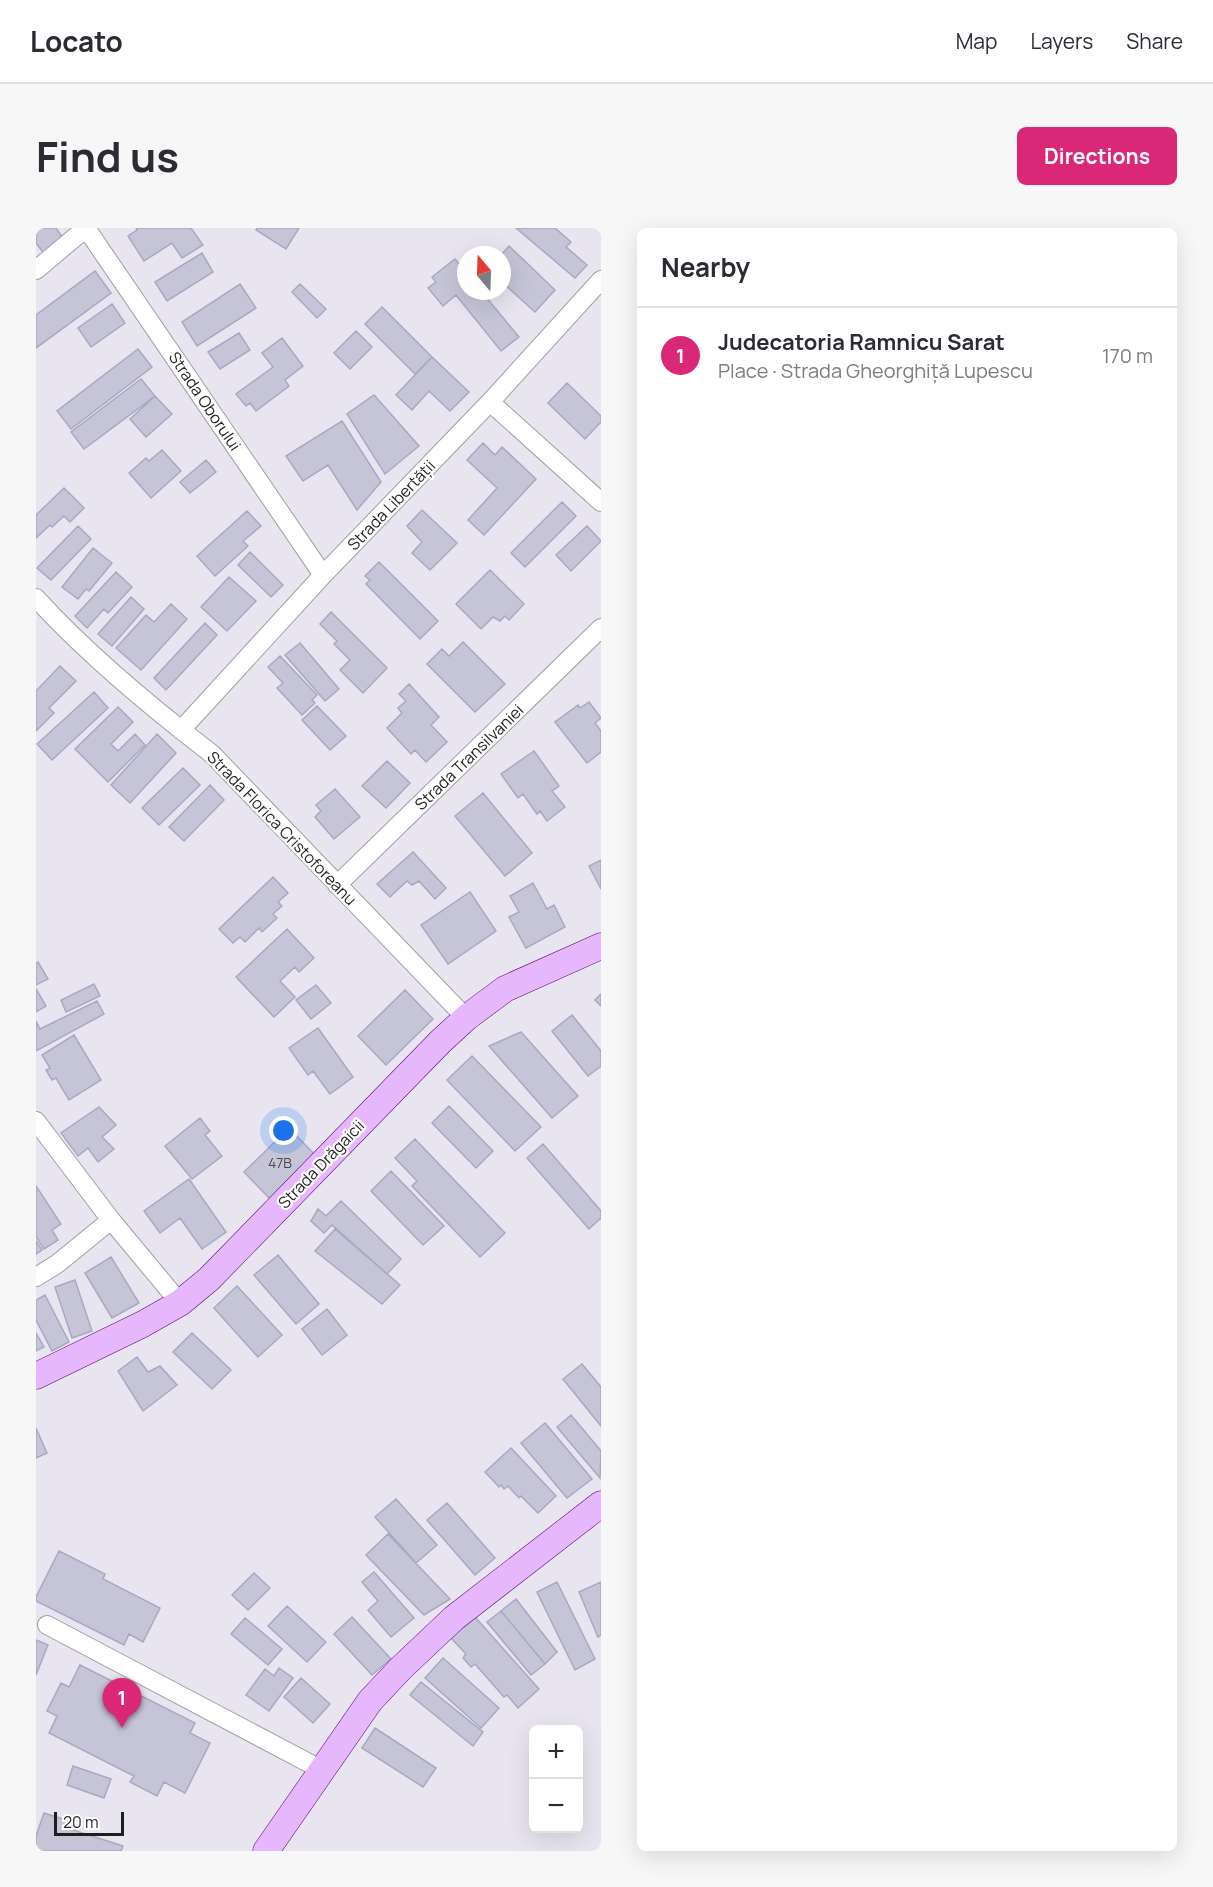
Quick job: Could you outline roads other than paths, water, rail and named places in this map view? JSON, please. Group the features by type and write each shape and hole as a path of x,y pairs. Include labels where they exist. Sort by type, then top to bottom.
{"street":[{"path":"36,270 86,228"},
{"name":"Strada Oborului","path":"86,228 323,575"},
{"name":"Strada Libertății","path":"181,730 323,575 490,402 601,280"},
{"path":"490,402 601,501"},
{"name":"Strada Florica Cristoforeanu","path":"36,598 61,625 181,730 212,754 466,1018"},
{"name":"Strada Transilvaniei","path":"337,885 601,628"},
{"name":"Strada Drăgaicii","path":"36,1376 143,1324 180,1303 209,1279 466,1018 505,989 601,946"},
{"path":"36,1121 111,1220 180,1303"},
{"path":"36,1277 57,1264 111,1220"},
{"path":"266,1851 370,1701 422,1647 454,1618 601,1504"},
{"path":"47,1625 322,1770"}],"place":[{"name":"Judecatoria Ramnicu Sarat","path":"122,1728"}]}
